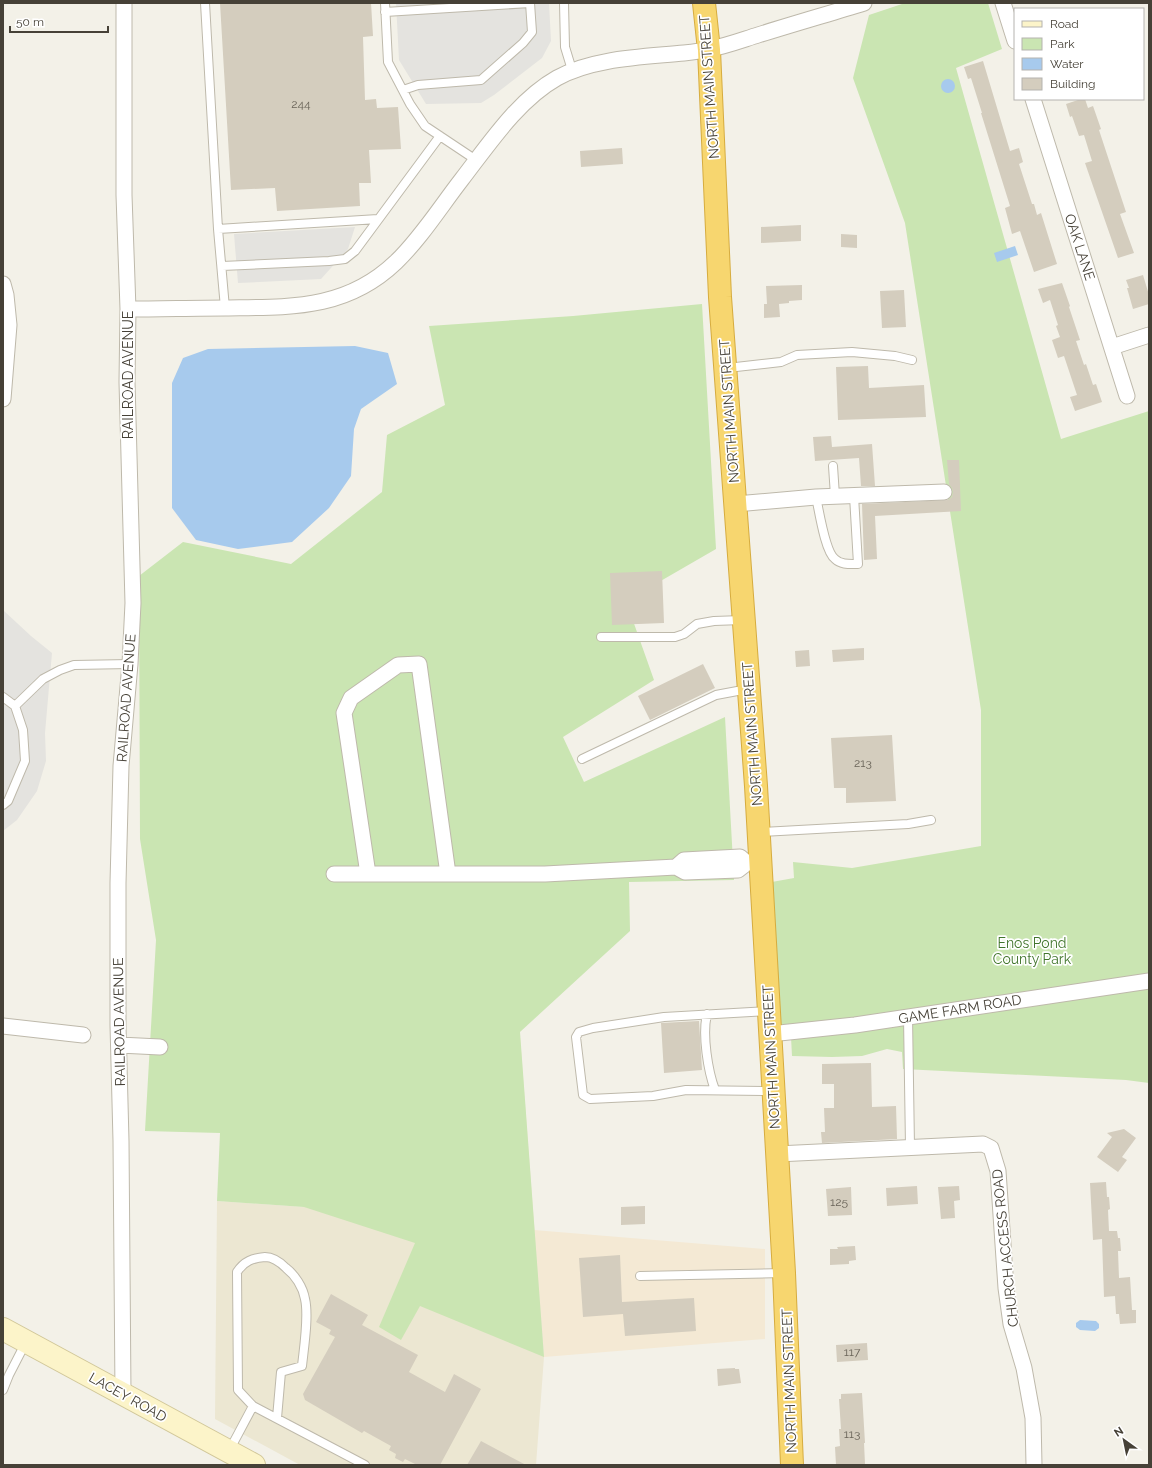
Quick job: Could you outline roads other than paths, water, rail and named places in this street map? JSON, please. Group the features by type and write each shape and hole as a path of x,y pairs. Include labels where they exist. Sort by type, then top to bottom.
{"highway":[{"name":"NORTH MAIN STREET","path":"704,3 709,50 720,296 750,688 759,832 753,863 770,1034 784,1273 792,1465"}],"main road":[{"name":"LACEY ROAD","path":"3,1329 254,1465"}],"street":[{"name":"RAILROAD AVENUE","path":"123,1394 118,883 121,766 130,664 133,603 127,382 128,309 124,195 124,3"},
{"path":"128,309 277,308 324,302 342,296 379,276 395,263 409,248 476,160 517,110 542,88 572,70 603,62 709,50 864,3"},
{"path":"1003,3 1014,38"},
{"name":"OAK LANE","path":"1033,100 1127,396"},
{"path":"3,284 6,294 9,325 3,398"},
{"path":"1112,347 1149,335"},
{"path":"736,504 816,497 944,492"},
{"path":"368,874 344,713 351,698 398,665 419,664 448,874"},
{"path":"334,874 545,874 676,867 684,860 740,856 753,863"},
{"name":"GAME FARM ROAD","path":"770,1034 855,1025 1149,981"},
{"path":"3,1026 83,1035"},
{"path":"119,1045 160,1047"},
{"name":"CHURCH ACCESS ROAD","path":"777,1154 983,1144 991,1148 998,1171 1006,1288 1011,1324 1024,1368 1033,1418 1034,1465"}],"lane":[{"path":"205,3 218,229 225,308"},
{"path":"385,3 388,62 410,104 425,126 476,160"},
{"path":"403,90 418,85 480,80 523,43 532,32 530,3"},
{"path":"385,12 537,3"},
{"path":"564,3 566,47 572,70"},
{"path":"222,266 345,259 355,251 440,136"},
{"path":"218,229 378,219"},
{"path":"726,368 781,362 797,355 852,352 895,356 912,360"},
{"path":"833,466 835,496"},
{"path":"816,497 828,551 834,559 842,563 858,564 854,496"},
{"path":"601,637 675,637 684,634 697,624 744,619"},
{"path":"15,706 42,679 74,664 130,664"},
{"path":"582,759 716,695 750,688"},
{"path":"3,697 15,706 23,730 25,761 8,801 3,805"},
{"path":"759,832 908,824 931,820"},
{"path":"768,1010 664,1016 593,1028 580,1032 576,1037 583,1095 590,1099 653,1096 686,1090 773,1091"},
{"path":"707,1014 705,1034 711,1079 716,1090"},
{"path":"908,1017 910,1147"},
{"path":"277,1418 281,1372 302,1366 306,1313 305,1298 297,1279 280,1262 268,1257 256,1257 240,1266 237,1272 238,1390 253,1406 365,1465"},
{"path":"640,1276 784,1273"},
{"path":"3,1390 9,1375 27,1342"},
{"path":"229,1451 253,1406"}],"water":[{"path":"945,79 951,79 955,83 955,89 951,93 945,93 941,89 941,83"},
{"path":"1015,246 1018,255 997,262 994,253"},
{"path":"355,346 388,353 397,384 361,409 354,429 351,476 329,508 292,542 238,549 196,540 172,508 172,383 183,358 208,349"},
{"path":"1080,1320 1096,1321 1099,1324 1099,1328 1095,1331 1080,1330 1076,1327 1076,1323"}],"park label":[{"name":"Enos Pond County Park","path":"1032,952"}]}
